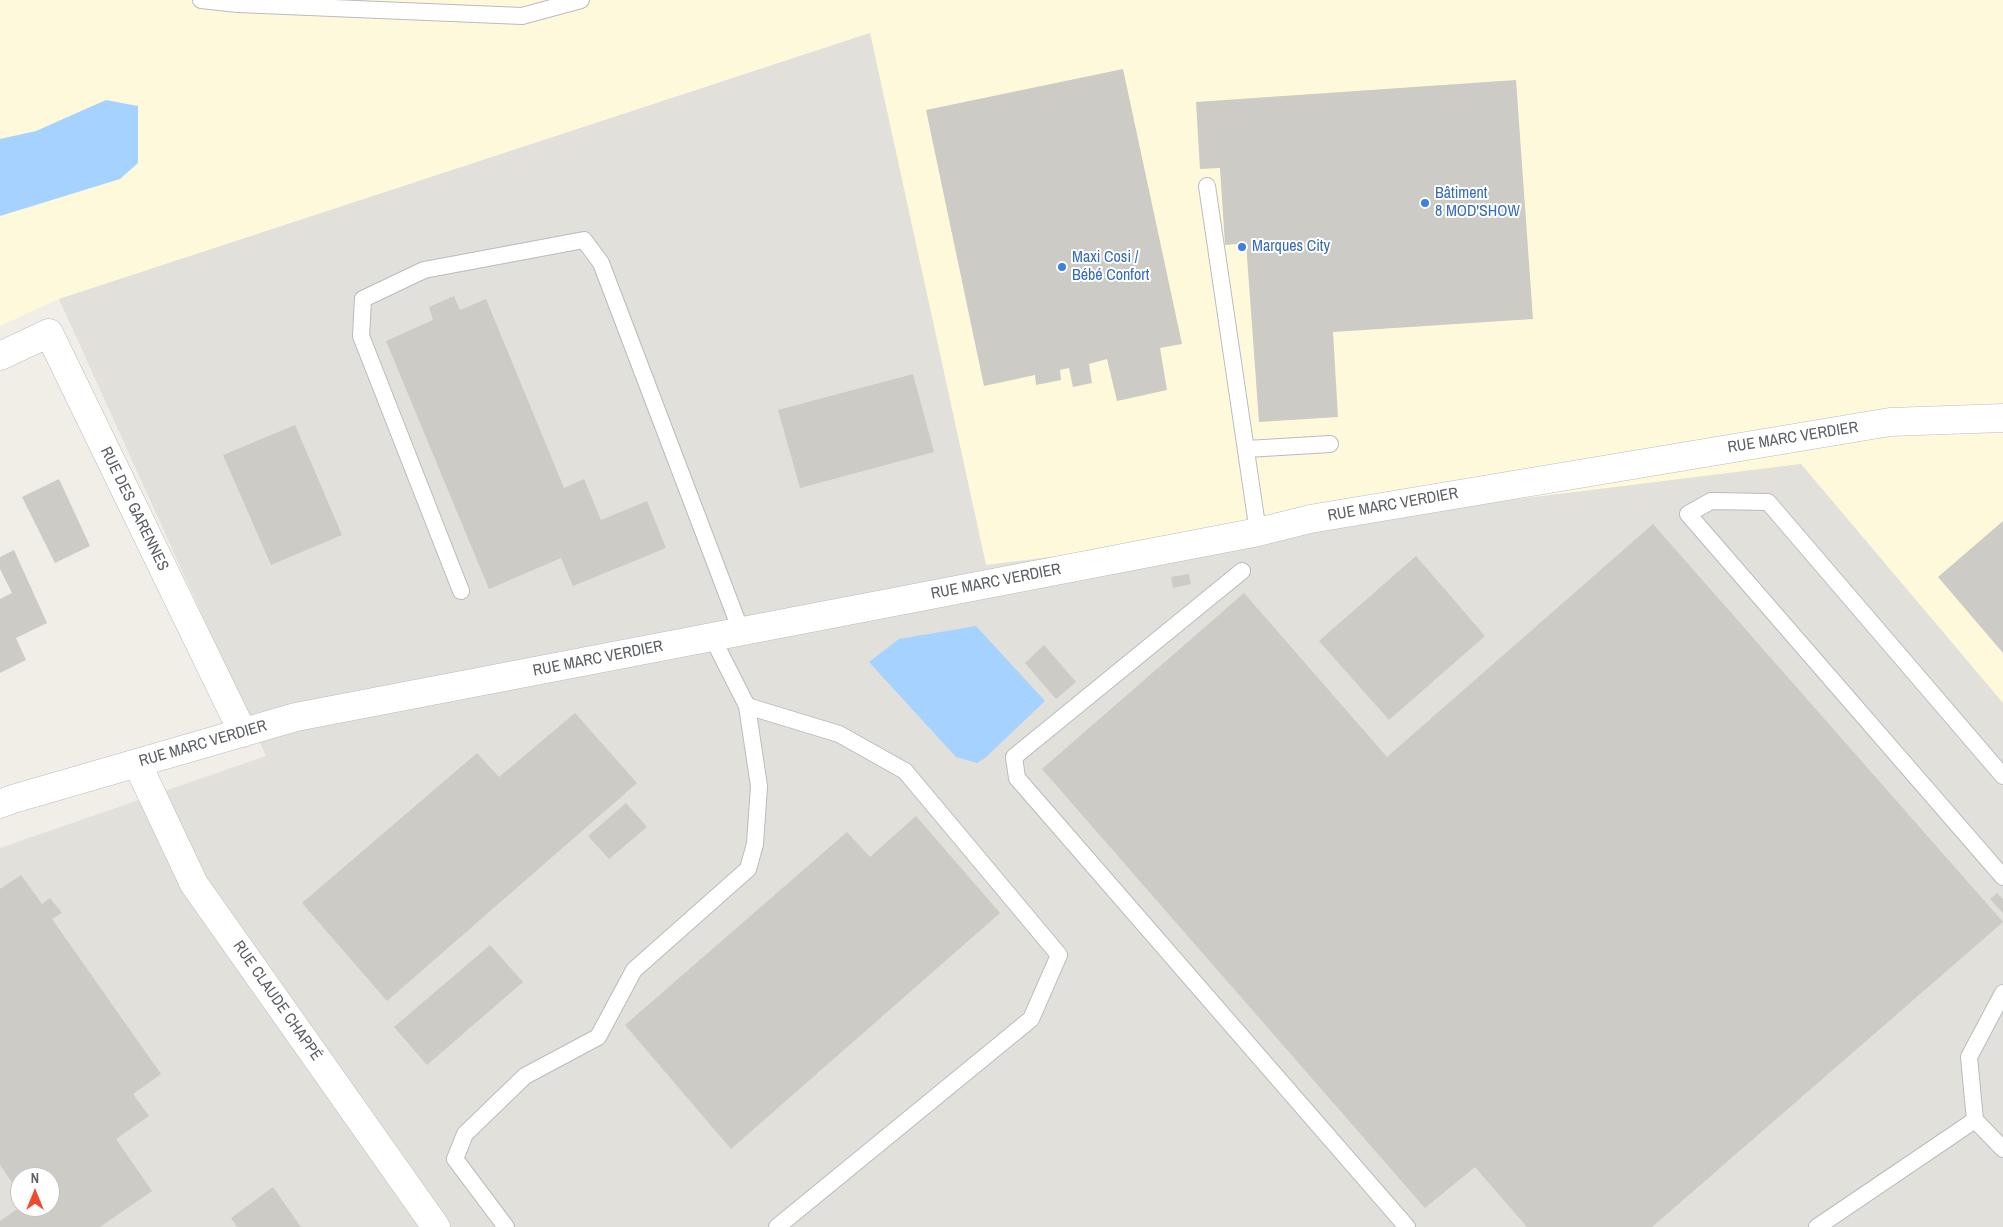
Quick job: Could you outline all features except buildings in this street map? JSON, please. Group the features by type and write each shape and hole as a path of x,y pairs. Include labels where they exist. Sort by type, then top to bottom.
{"street":[{"name":"RUE DES GARENNES","path":"0,356 49,333 243,732"},
{"name":"RUE MARC VERDIER","path":"0,804 296,717 1258,532 1310,519 1890,422 2003,418"},
{"name":"RUE CLAUDE CHAPPÉ","path":"137,763 194,884 436,1227"}],"lane":[{"path":"200,0 248,4 522,16 581,0"},
{"path":"1207,186 1258,532"},
{"path":"461,592 361,336 363,299 424,270 584,240 601,263 741,631"},
{"path":"1247,449 1330,444"},
{"path":"2003,776 1768,502 1711,501 1688,514 2003,877"},
{"path":"1242,571 1014,757 1017,778 1407,1227"},
{"path":"506,1227 455,1158 465,1134 525,1076 598,1037 634,970 748,869 755,844 759,786 747,706 712,637"},
{"path":"747,706 839,734 905,771 1059,955 1031,1019 778,1227"},
{"path":"2003,993 1969,1057 1975,1120 2003,1149"},
{"path":"1817,1227 1975,1120"}],"shaded area":[{"path":"0,0 2003,0 2003,703 1801,464 986,565 870,33 59,299 0,326"},
{"path":"870,33 986,565 1801,464 2003,703 2003,1227 0,1227 0,848 266,756 59,299"}],"water":[{"path":"106,100 138,106 138,163 120,179 0,216 0,139 36,131"},
{"path":"976,626 1045,701 985,758 977,763 956,757 869,662 899,639"}],"place":[{"name":"Bâtiment 8 MOD'SHOW","path":"1425,203"},
{"name":"Marques City","path":"1242,247"},
{"name":"Maxi Cosi / Bébé Confort","path":"1062,267"}]}
